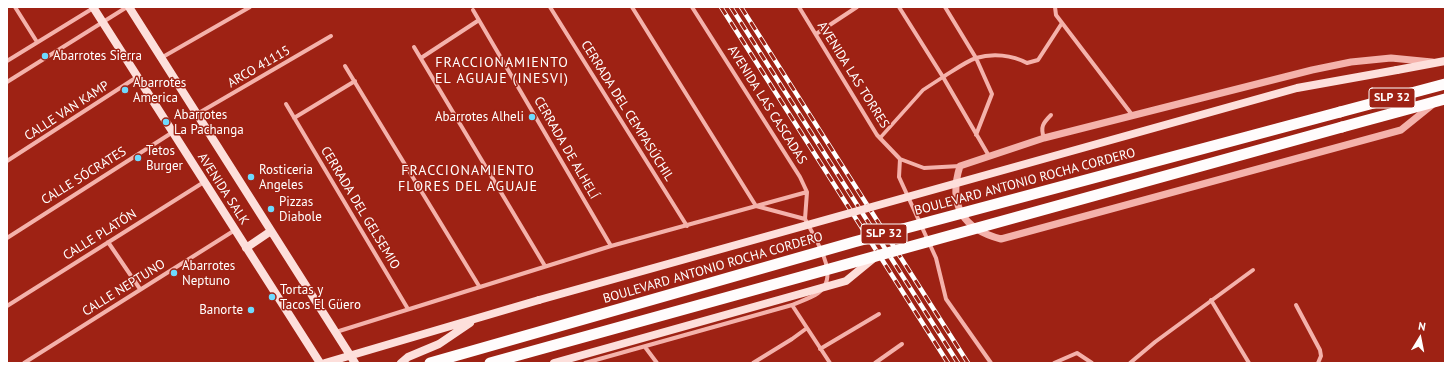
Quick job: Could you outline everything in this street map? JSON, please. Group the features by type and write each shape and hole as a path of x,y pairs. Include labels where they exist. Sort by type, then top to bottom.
{"highway":[{"name":"BOULEVARD ANTONIO ROCHA CORDERO","path":"430,363 854,242 1445,84"},
{"name":"SLP 32","path":"490,363 1441,100"}],"main road":[{"name":"AVENIDA SALK","path":"94,7 320,363"},
{"name":"AVENIDA SALK","path":"128,7 350,356 356,363"},
{"path":"325,363 539,300 1297,88 1442,62"},
{"path":"246,248 271,231"},
{"path":"554,363 846,281 874,258"},
{"path":"401,363 408,357 439,344 477,318"}],"street":[{"path":"15,7 37,42"},
{"path":"7,61 94,7"},
{"path":"7,82 128,7"},
{"path":"161,58 250,7"},
{"name":"CERRADA DEL CEMPASÚCHIL","path":"550,7 687,226"},
{"path":"632,7 756,206 805,219"},
{"name":"AVENIDA LAS CASCADAS","path":"692,7 800,177 807,192"},
{"name":"AVENIDA LAS TORRES","path":"799,7 880,138 900,159 924,168 960,166"},
{"path":"816,34 857,7"},
{"path":"899,7 989,156"},
{"path":"945,7 976,58 992,94 976,135"},
{"path":"1055,7 1056,15 1133,116"},
{"name":"CERRADA DE ALHELÍ","path":"473,10 611,246"},
{"path":"421,58 479,20"},
{"path":"880,138 923,90 976,58 999,55 1016,57 1027,64 1038,60 1062,23"},
{"name":"ARCO 41115","path":"197,114 331,36"},
{"path":"414,47 545,266"},
{"path":"1441,100 1401,130 1001,239 985,235 971,226 961,213 955,198 955,187 960,166 1044,138 1312,70 1351,62 1391,58 1442,62"},
{"path":"345,66 479,286"},
{"name":"CALLE VAN KAMP","path":"7,161 138,77"},
{"path":"294,118 355,81"},
{"name":"CERRADA DEL GELSEMIO","path":"286,104 408,309"},
{"path":"1044,138 1041,129 1042,124 1051,115"},
{"name":"CALLE SÓCRATES","path":"7,238 172,132"},
{"path":"900,159 899,177 936,258 946,299 991,363"},
{"name":"CALLE PLATÓN","path":"7,306 204,182"},
{"path":"336,332 479,286 611,246 807,192 805,219 828,269 827,282 817,294 792,305 585,363"},
{"name":"CALLE NEPTUNO","path":"24,363 235,230"},
{"path":"108,242 140,289"},
{"path":"1130,363 1154,342 1253,270"},
{"path":"1211,300 1250,363"},
{"path":"792,305 830,363"},
{"path":"1296,305 1320,350 1321,356 1318,363"},
{"path":"820,348 879,314"},
{"path":"753,363 807,328"},
{"path":"875,363 902,344"},
{"path":"645,347 657,363"},
{"path":"1054,363 1076,353 1082,355 1092,363"}],"railway":[{"path":"721,7 948,363"},
{"path":"731,7 958,363"},
{"path":"741,7 968,363"}],"place":[{"name":"Abarrotes Sierra","path":"45,56"},
{"name":"Abarrotes America","path":"125,90"},
{"name":"Abarrotes Alheli","path":"532,117"},
{"name":"Abarrotes La Pachanga","path":"166,122"},
{"name":"Tetos Burger","path":"138,158"},
{"name":"Rosticeria Angeles","path":"251,177"},
{"name":"Pizzas Diabole","path":"271,209"},
{"name":"Abarrotes Neptuno","path":"174,273"},
{"name":"Tortas y Tacos El Güero","path":"272,297"},
{"name":"Banorte","path":"251,310"}],"district":[{"name":"FRACCIONAMIENTO EL AGUAJE (INESVI)","path":"502,72"},
{"name":"FRACCIONAMIENTO FLORES DEL AGUAJE","path":"468,180"}]}
